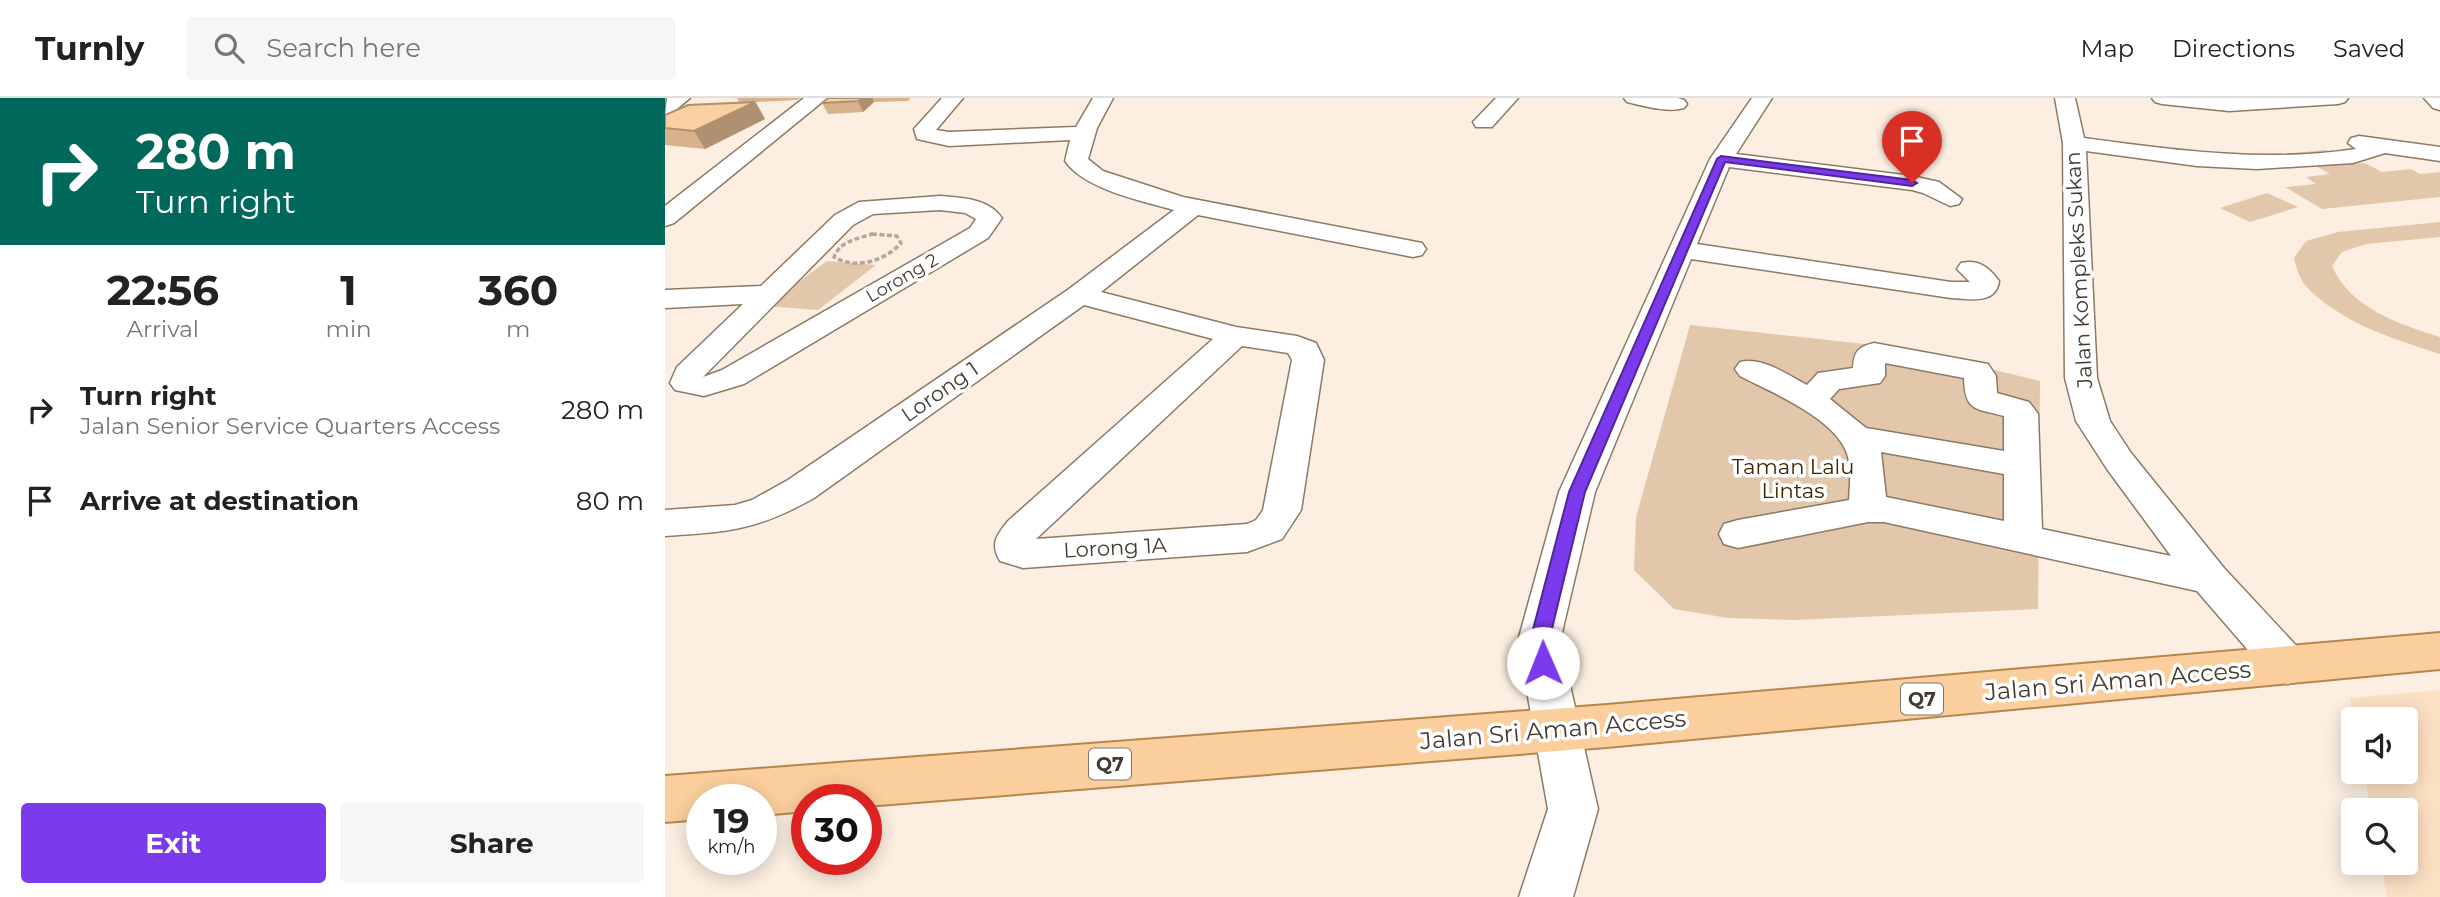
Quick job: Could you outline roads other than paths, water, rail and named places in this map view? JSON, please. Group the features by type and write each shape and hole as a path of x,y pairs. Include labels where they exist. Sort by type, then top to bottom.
{"main road":[{"name":"Jalan Sri Aman Access","path":"665,799 1555,730 2440,651"}],"street":[{"path":"953,98 925,129 925,134 949,139 1081,133"},
{"path":"1103,98 1081,133 1076,161 1089,175 1192,208 1413,249"},
{"path":"1483,122 1508,98"},
{"path":"1634,98 1677,104"},
{"path":"1546,897 1573,809 1539,641 1577,492 1721,159 1762,98"},
{"name":"Jalan Kompleks Sukan","path":"2065,98 2074,143 2081,378 2093,421 2119,461 2210,579 2288,666"},
{"path":"2162,98 2222,102 2338,98"},
{"path":"2434,98 2440,104"},
{"path":"763,111 811,104"},
{"path":"665,218 811,104"},
{"path":"665,109 687,106"},
{"path":"665,115 687,106"},
{"path":"2074,143 2239,163 2271,164 2367,155 2382,146 2440,154"},
{"path":"1721,159 1912,183 1931,187 1950,199"},
{"path":"665,187 707,186"},
{"name":"Lorong 2","path":"940,203 967,206 986,213 989,218 979,233 733,377 708,386 690,386 686,383 688,374 767,294 844,220 862,209 886,205 940,203"},
{"name":"Lorong 1","path":"665,523 735,518 765,509 801,489 1079,295 1192,208"},
{"path":"1683,250 1951,289 1981,291 1985,281 1971,269"},
{"path":"665,299 767,294"},
{"name":"Lorong 1A","path":"1079,295 1235,336 1297,345 1305,350 1308,360 1282,510 1271,529 1259,536 1174,545 1023,554 1014,551 1013,541 1020,531 1235,336"},
{"path":"1810,401 1829,380 1871,375 1869,355 1874,352 1973,370 1980,376 1981,399 2020,411 2023,538"},
{"path":"1751,369 1810,401 1855,437 1864,452 1868,509"},
{"path":"1855,437 2021,465"},
{"path":"1738,534 1868,509 1884,509 2210,579"}],"park label":[{"name":"Taman Lalu Lintas","path":"1793,479"}]}
